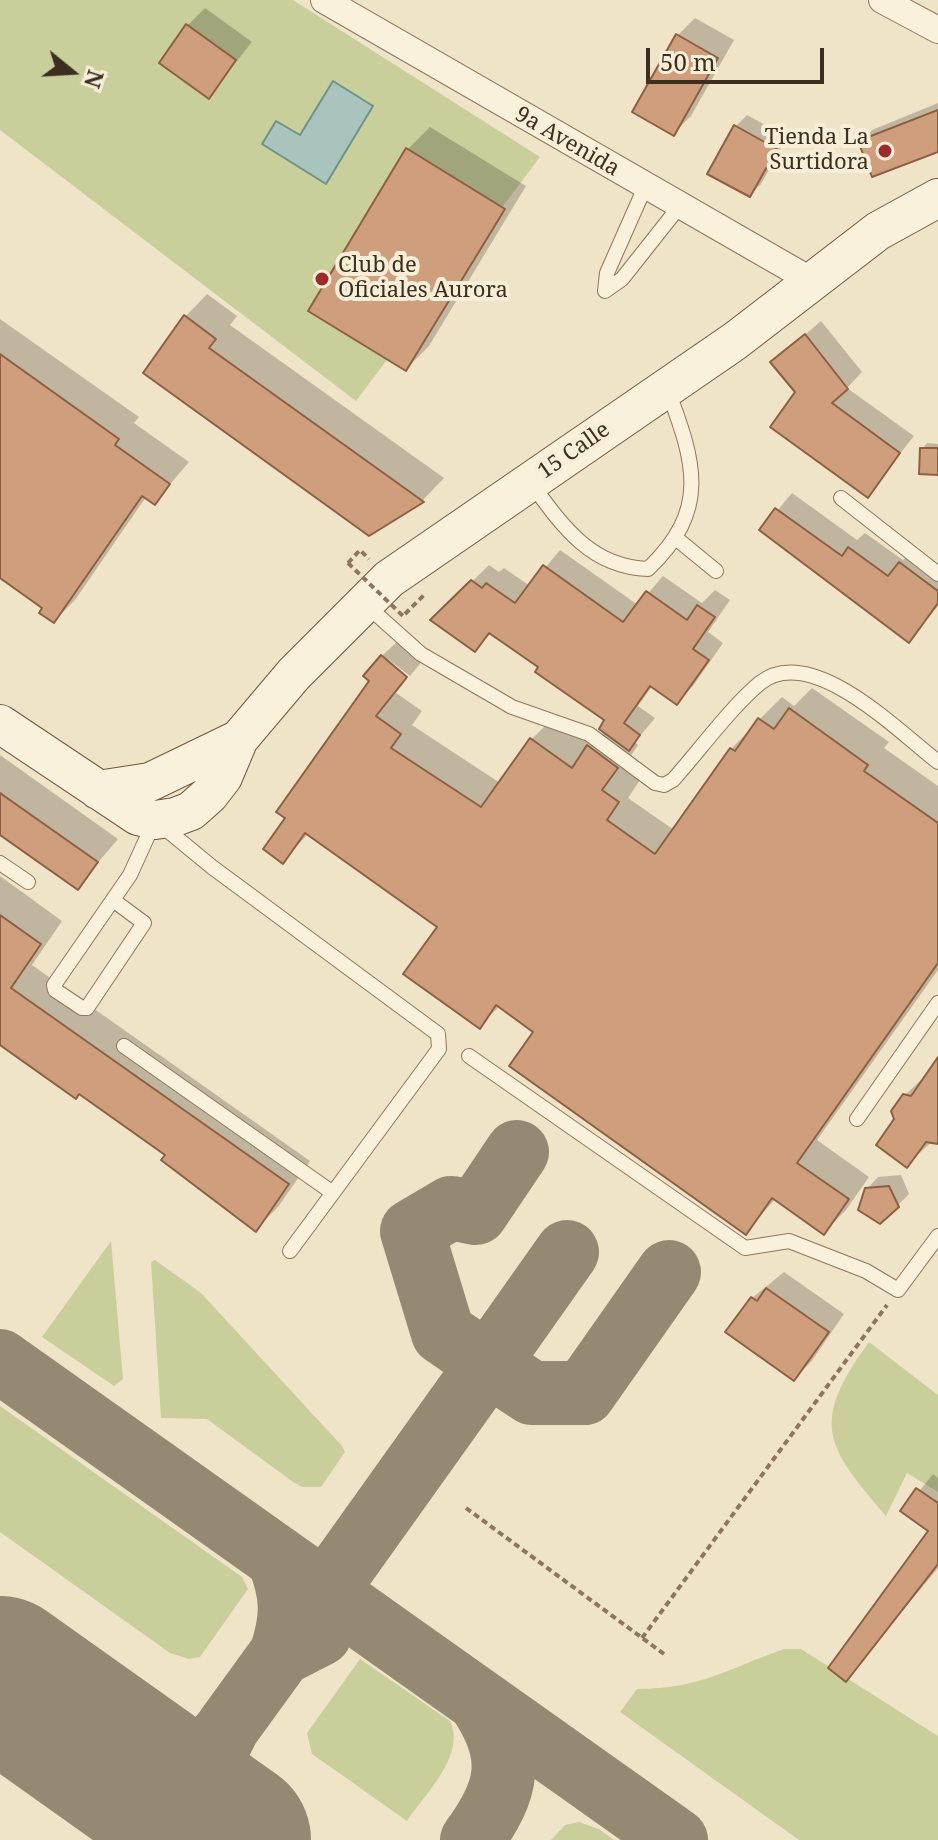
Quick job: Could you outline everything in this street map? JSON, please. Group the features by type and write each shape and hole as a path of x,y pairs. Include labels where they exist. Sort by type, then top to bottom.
{"main road":[{"name":"15 Calle","path":"239,739 294,674 364,603 404,568 667,387 878,231 938,198"},
{"path":"0,724 138,816 155,820 191,811 209,795 223,777 239,739"},
{"path":"98,790 150,782 239,739"}],"street":[{"name":"9a Avenida","path":"324,0 812,281"},
{"path":"882,0 938,30"}],"lane":[{"path":"645,187 607,273 605,291 622,279 679,207"},
{"path":"530,482 567,529 607,563 648,569 677,539 690,496 692,466 667,387"},
{"path":"841,498 938,574"},
{"path":"677,539 716,571"},
{"path":"364,603 421,654 512,707 589,734 655,783 669,784 761,682 782,673 832,680 938,762"},
{"path":"113,900 144,923 87,1008 82,1008 54,985 130,875 155,820 225,877 438,1034 439,1049 290,1251"},
{"path":"0,863 28,882"},
{"path":"857,1119 938,1003"},
{"path":"124,1046 333,1193"},
{"path":"469,1056 745,1248 789,1241 866,1271 898,1290 938,1236"}],"path":[{"path":"360,550 348,563 403,616 427,591"},
{"path":"642,1638 898,1290"},
{"path":"466,1508 664,1654"}],"green space":[{"name":"Club de Oficiales Aurora","path":"0,0 293,0 540,157 356,401 0,130"},
{"path":"111,1241 123,1379 114,1386 42,1337"},
{"path":"155,1260 201,1293 342,1446 345,1452 321,1487 302,1487 293,1482 207,1419 161,1418 151,1262"},
{"path":"869,1342 938,1395 938,1492 907,1473 886,1516 849,1470 832,1433 832,1414 838,1393"},
{"path":"0,1406 242,1577 248,1589 200,1657 189,1659 170,1653 0,1532"},
{"path":"784,1649 801,1649 938,1736 938,1840 799,1840 620,1712 637,1689 696,1682"},
{"path":"360,1659 450,1721 454,1734 453,1747 442,1773 407,1821 312,1754 307,1733"},
{"path":"579,1822 599,1829 614,1840 551,1840 565,1825"}],"water":[{"path":"333,81 373,106 326,184 262,144 276,121 300,135"}],"building":[{"path":"186,24 236,60 209,99 159,63"},
{"path":"676,34 718,58 674,136 632,112"},
{"path":"938,110 938,152 872,177 858,141"},
{"path":"734,125 777,149 750,197 707,174"},
{"path":"406,148 505,209 406,371 308,311"},
{"path":"184,315 216,339 209,348 424,502 369,536 143,373"},
{"path":"805,334 848,389 832,403 900,453 868,498 770,427 795,392 770,362"},
{"path":"0,354 119,439 115,445 170,484 155,505 142,496 54,623 39,613 42,608 0,578"},
{"path":"920,448 938,448 938,475 919,474"},
{"path":"775,508 842,556 848,547 888,576 899,562 938,591 938,603 909,643 759,530"},
{"path":"543,565 623,622 646,591 687,620 697,605 715,617 693,649 709,660 677,705 650,686 624,723 640,735 629,751 599,729 604,720 535,672 538,667 489,633 475,652 430,620 471,580 482,588 486,583 515,603"},
{"path":"381,655 407,677 376,716 401,734 391,748 481,807 530,738 572,768 587,745 618,768 602,790 619,802 607,820 655,854 730,748 735,751 758,718 774,729 789,708 868,765 864,771 938,823 938,963 797,1163 849,1199 824,1235 772,1198 746,1235 509,1066 533,1032 496,1005 480,1029 403,974 437,927 305,833 283,864 263,849 285,818 276,812 369,681 363,676"},
{"path":"0,793 98,862 78,890 0,835"},
{"path":"0,915 41,944 11,988 289,1184 256,1232 161,1160 165,1155 79,1094 76,1099 0,1045"},
{"path":"938,1057 938,1144 926,1142 907,1168 876,1145 894,1119 891,1111 903,1094 911,1096"},
{"path":"889,1186 899,1207 880,1224 858,1210 865,1188"},
{"path":"766,1288 829,1332 794,1381 725,1332 751,1297 757,1301"},
{"path":"916,1488 938,1503 938,1564 846,1682 828,1668 928,1531 900,1511"}],"taxiway":[{"path":"517,1152 476,1213 451,1208 412,1231 443,1333 488,1364 567,1252"},
{"path":"279,1560 290,1607 281,1654 488,1364 532,1393 584,1393 669,1272"},
{"path":"0,1361 676,1840"},
{"path":"207,1824 200,1801 203,1778 228,1727 281,1654 320,1634"},
{"path":"472,1840 494,1805 503,1772 499,1739 480,1702"},
{"path":"135,1772 178,1772 198,1761 227,1729"}],"runway":[{"path":"0,1676 231,1840"}],"place":[{"name":"Tienda La Surtidora","path":"885,151"},
{"name":"Club de Oficiales Aurora","path":"322,279"}]}
